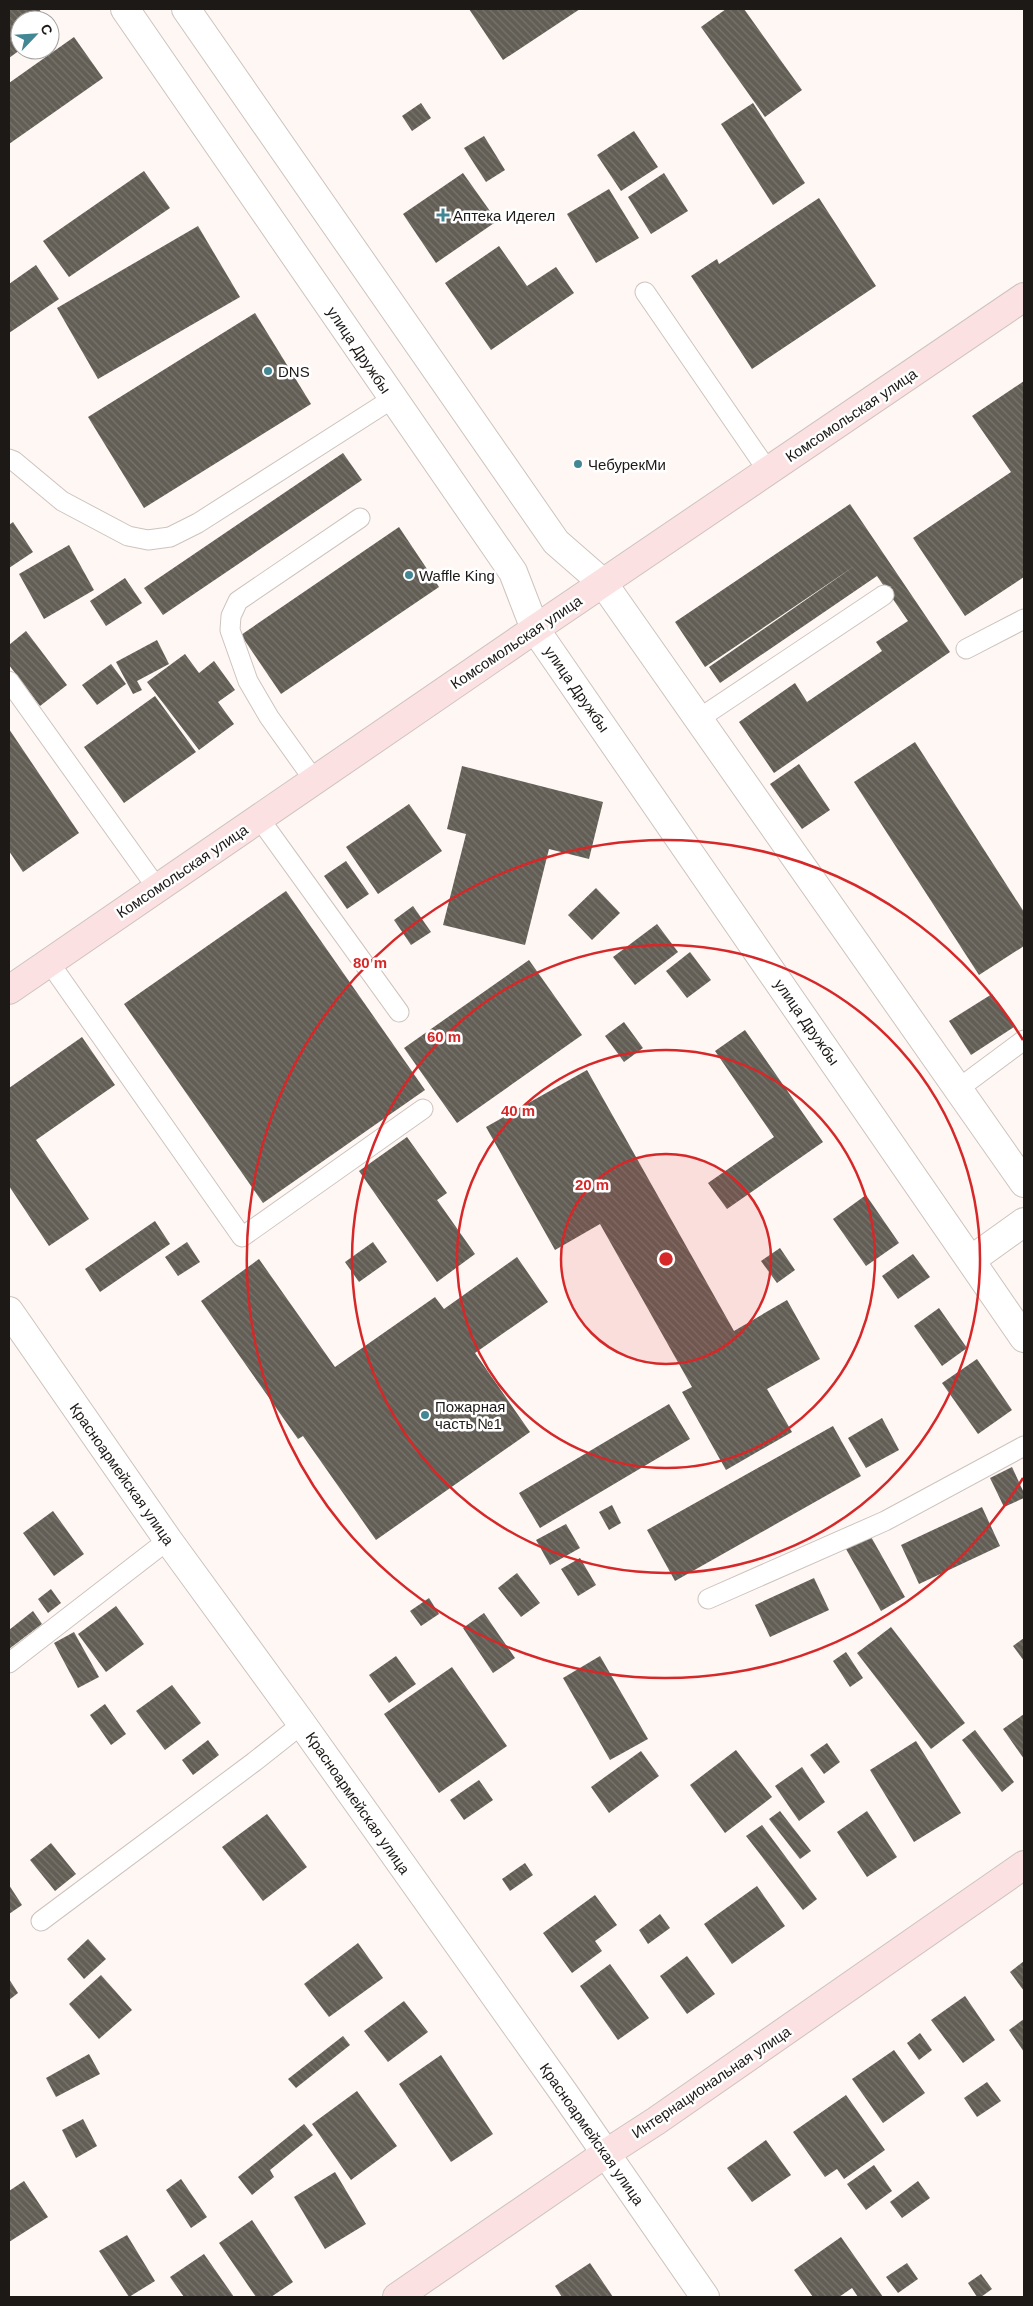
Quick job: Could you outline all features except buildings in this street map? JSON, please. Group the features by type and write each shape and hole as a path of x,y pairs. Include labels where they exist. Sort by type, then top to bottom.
{"street":[{"name":"улица Дружбы","path":"125,9 513,572 535,629 1024,1338"},
{"path":"186,9 556,542 603,583 1024,1183"},
{"name":"Комсомольская улица","path":"9,990 535,629 1024,297"},
{"path":"971,1260 1024,1222"},
{"name":"Красноармейская улица","path":"9,1311 168,1540 302,1724 705,2297"},
{"name":"Интернациональная улица","path":"397,2297 656,2121 1024,1865"}],"lane":[{"path":"645,292 768,471"},
{"path":"9,459 14,461 62,501 128,536 148,540 170,537 198,523 392,399"},
{"path":"314,780 269,717 248,681 230,630 231,616 238,601 360,518"},
{"path":"698,720 884,595"},
{"path":"966,649 1024,619"},
{"path":"9,681 157,888"},
{"path":"259,818 399,1012"},
{"path":"49,962 242,1238 423,1109"},
{"path":"958,1089 1024,1040"},
{"path":"708,1599 885,1521 1024,1446"},
{"path":"9,1663 168,1540"},
{"path":"40,1921 254,1762 302,1724"}],"place":[{"name":"Аптека Идегел","path":"443,215"},
{"name":"DNS","path":"268,371"},
{"name":"ЧебурекМи","path":"578,464"},
{"name":"Waffle King","path":"409,575"},
{"name":"Пожарная часть №1","path":"425,1415"}]}
